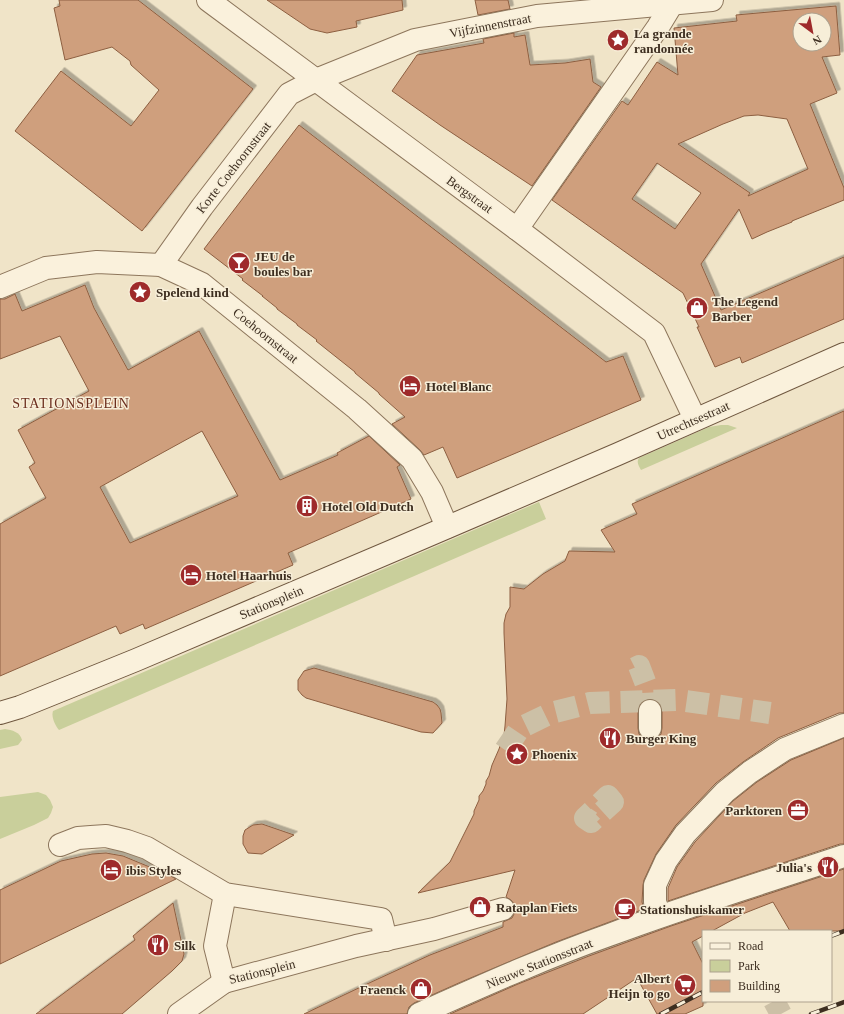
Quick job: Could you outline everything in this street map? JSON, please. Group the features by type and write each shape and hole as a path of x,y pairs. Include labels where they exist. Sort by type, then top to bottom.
{"street":[{"name":"Bergstraat","path":"208,0 517,229 654,333 695,419"},
{"name":"Vijfzinnenstraat","path":"316,80 415,40 537,16 712,0"},
{"path":"517,229 658,27 672,4"},
{"name":"Korte Coehoornstraat","path":"161,265 202,207 289,94 316,80"},
{"name":"Coehoornstraat","path":"0,287 46,268 96,262 161,265 202,284 357,409 412,459 432,492 447,527"},
{"name":"Utrechtsestraat","path":"541,486 618,454 844,354"},
{"name":"Stationsplein","path":"0,713 20,707 130,663 541,486"},
{"path":"660,916 655,902 655,885 666,861 686,834 725,792 750,772 786,749 844,725"},
{"path":"60,845 78,838 106,836 127,841 147,848 225,894 381,919 386,940"},
{"name":"Nieuwe Stationsstraat","path":"419,1014 526,967 608,935 660,916 844,856"},
{"name":"Stationsplein","path":"225,894 215,946 224,982 356,946 434,929 503,909"},
{"path":"179,1014 224,982"}],"green space":[{"path":"728,425 737,428 641,470 638,462 639,458 709,427"},
{"path":"539,502 546,519 59,730 55,723 53,711"},
{"path":"5,729 18,733 22,740 18,745 0,749 0,730"},
{"path":"38,792 46,795 53,807 48,818 0,839 0,797"}],"building":[{"path":"59,0 138,0 253,89 142,231 15,131 61,71 131,126 159,90 131,65 130,61 112,47 65,60 54,8 60,6"},
{"path":"267,0 402,0 403,10 356,21 357,27 327,33 310,29"},
{"path":"475,0 508,0 510,9 478,15"},
{"path":"836,6 840,55 822,57 837,93 810,104 844,188 844,200 752,239 739,209 701,264 721,310 844,257 844,319 742,363 740,357 715,367 683,293 552,200 622,101 628,105 657,62 678,75 674,28 737,21 736,15","holes":["758,115 787,119 808,169 748,196 750,193 678,144 744,116","657,163 701,193 675,229 632,199"]},
{"path":"514,33 514,37 525,35 530,65 565,63 590,59 593,82 601,87 532,186 392,91 417,55 484,43 483,39"},
{"path":"299,125 606,362 623,356 641,400 457,478 443,447 424,455 392,424 405,417 355,372 316,341 317,340 204,249"},
{"path":"85,285 94,308 128,370 199,331 280,480 338,455 337,453 369,436 400,465 397,467 411,499 288,553 293,565 145,629 143,624 120,634 116,626 0,676 0,524 46,498 29,467 35,463 18,430 89,391 60,336 0,359 0,299 5,299 15,294 22,311","holes":["202,431 238,496 130,543 100,487"]},
{"path":"844,411 844,713 839,713 778,738 716,783 676,825 656,854 644,880 642,902 644,909 556,942 461,982 414,1003 409,1007 407,1014 304,1014 430,955 503,927 503,922 512,918 515,912 515,905 506,897 515,870 418,893 450,862 474,814 479,796 486,784 504,735 507,699 504,623 506,614 510,607 510,587 524,589 543,574 565,561 569,551 615,552 601,530 637,514 632,504","holes":["643,700 657,700 661,705 662,711 661,734 657,739 643,739 639,734 638,728 639,705"]},
{"path":"314,668 433,702 440,709 442,723 433,733 421,732 306,698 298,690 298,680 304,671"},
{"path":"844,738 844,844 840,844 668,901 668,888 677,867 695,842 733,801 757,782 791,760"},
{"path":"262,824 294,835 262,854 248,853 243,844 245,830 253,825"},
{"path":"106,853 123,856 176,879 0,964 0,890 61,861 92,854"},
{"path":"844,869 844,931 789,930 773,902 745,913 714,930 702,930 702,937 692,942 702,962 703,1006 685,1014 657,1014 637,978 583,1014 450,1014 518,984 671,926"},
{"path":"173,903 184,954 182,961 122,1014 36,1014 135,940 133,936"}],"tunnel":[{"path":"635,668 639,666 649,692 650,711"},
{"path":"505,750 520,728 551,713 590,703 679,700 770,713"},
{"path":"608,796 613,802 591,822 585,818 608,796"},
{"path":"775,1002 781,1014"}],"railway":[{"path":"832,936 844,931"},
{"path":"661,1014 702,993"},
{"path":"811,1014 844,1002"}],"place":[{"name":"La grande randonnée","path":"618,40"},
{"name":"JEU de boules bar","path":"239,263"},
{"name":"Spelend kind","path":"140,292"},
{"name":"The Legend Barber","path":"697,308"},
{"name":"Hotel Blanc","path":"410,386"},
{"name":"Hotel Old Dutch","path":"307,506"},
{"name":"Hotel Haarhuis","path":"191,575"},
{"name":"Burger King","path":"610,738"},
{"name":"Phoenix","path":"517,754"},
{"name":"Parktoren","path":"798,810"},
{"name":"Julia's","path":"828,867"},
{"name":"ibis Styles","path":"111,870"},
{"name":"Rataplan Fiets","path":"480,907"},
{"name":"Stationshuiskamer","path":"625,909"},
{"name":"Silk","path":"158,945"},
{"name":"Albert Heijn to go","path":"685,985"},
{"name":"Fraenck","path":"421,989"}],"district":[{"name":"STATIONSPLEIN","path":"71,403"}]}
